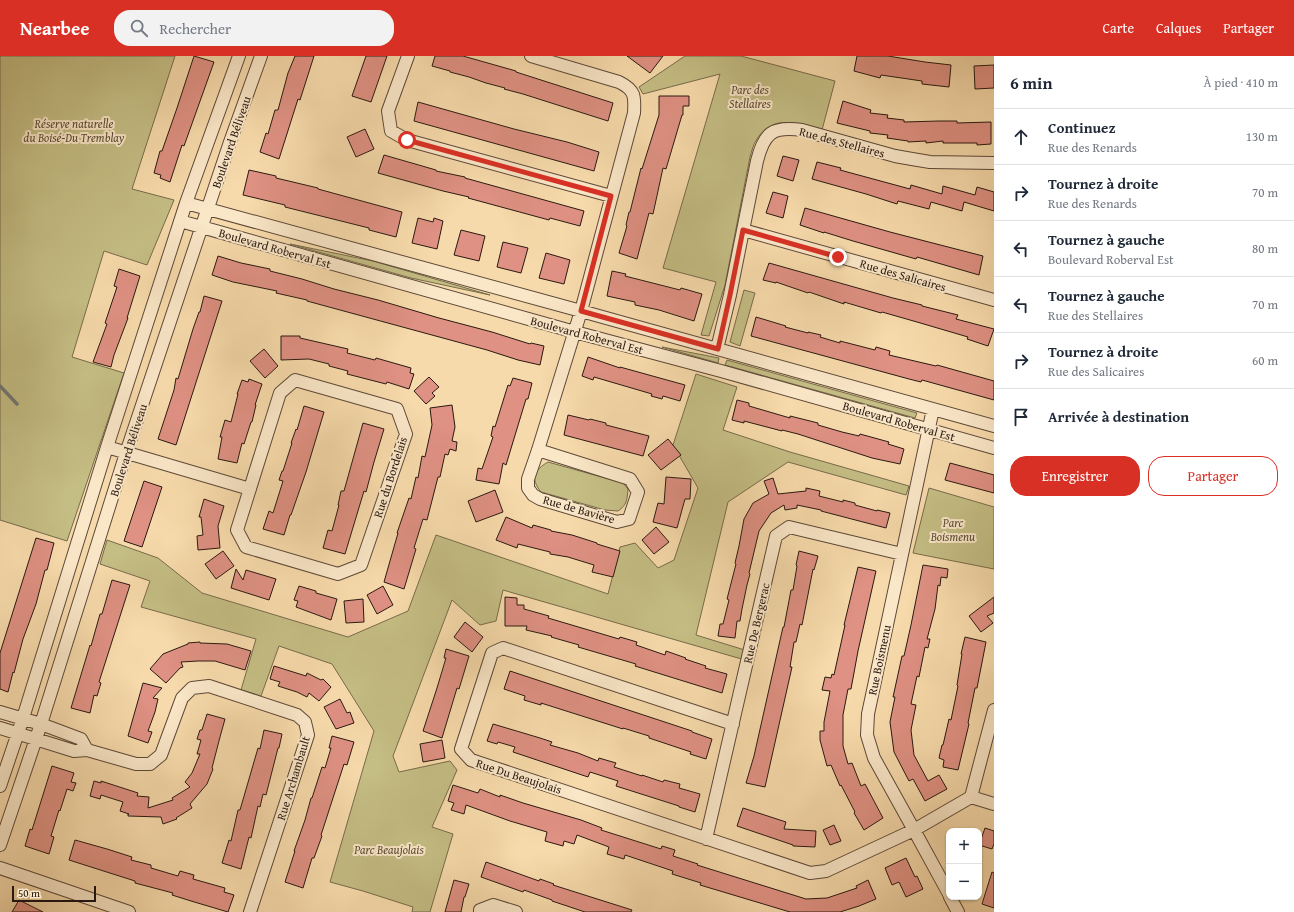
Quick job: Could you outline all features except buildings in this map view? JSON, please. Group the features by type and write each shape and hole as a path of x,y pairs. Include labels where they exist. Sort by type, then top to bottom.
{"street":[{"name":"Boulevard Béliveau","path":"0,786 18,734 107,447 180,221 239,56"},
{"name":"Boulevard Béliveau","path":"0,845 41,724 126,453 230,142 261,56"},
{"path":"408,56 388,111 391,131 407,140 611,196"},
{"name":"Rue de Bavière","path":"531,56 619,82 628,87 635,101 634,113 581,311 528,479 528,488 533,495 540,499 617,522 629,520 638,492 630,479 538,450"},
{"name":"Rue des Stellaires","path":"718,349 757,161 762,143 767,136 782,129 802,130 895,156 930,162 994,164"},
{"name":"Boulevard Roberval Est","path":"186,203 994,426"},
{"name":"Boulevard Roberval Est","path":"180,221 994,448"},
{"name":"Rue des Salicaires","path":"743,230 994,300"},
{"name":"Rue du Bordelais","path":"295,380 397,409 406,434 360,565 338,574 246,547 237,530 250,489 280,393 295,380"},
{"name":"Rue Boismenu","path":"933,409 868,714 867,735 874,758 946,889"},
{"path":"107,447 250,489"},
{"name":"Rue De Bergerac","path":"706,838 776,536 789,527 902,554"},
{"name":"Rue Du Beaujolais","path":"733,724 503,648 492,653 461,749 471,760 810,874 826,871 914,830 971,797"},
{"name":"Rue Archambault","path":"0,728 74,751 87,750 136,764 150,764 161,755 182,698 192,688 209,686 297,715 305,722 308,735 250,912"},
{"path":"994,710 971,797 994,804"},
{"path":"0,712 41,724 81,739 87,750"},
{"path":"0,868 126,912"},
{"name":"Rue Boismenu","path":"952,900 958,912"},
{"path":"480,912 480,910 493,905 516,912"}],"green space":[{"name":"Réserve naturelle du Boisé-Du Tremblay","path":"0,56 175,56 132,189 174,200 147,265 104,251 72,357 124,373 67,541 0,520"},
{"name":"Parc des Stellaires","path":"685,56 741,56 835,81 822,130 796,123 779,123 763,131 754,143 725,285 709,336 701,335 716,282 663,268 720,74 643,94 639,87"},
{"path":"290,244 373,261 490,295 411,278"},
{"path":"744,290 755,293 740,346 730,342"},
{"path":"662,347 719,358 718,363"},
{"path":"727,360 917,413 915,418 725,365"},
{"name":"Parc Beaujolais","path":"696,374 737,387 723,430 790,452 909,486 906,495 788,462 728,502 696,635 748,651 745,660 503,590 496,621 480,625 452,600 393,756 399,772 450,761 457,770 432,827 453,834 430,912 412,912 413,907 330,882 374,731 332,664 279,646 261,696 241,690 256,639 141,607 150,581 100,564 107,540 158,558 202,593 348,637 408,611 436,535 608,594 620,547 635,543 658,568 674,560 698,488 673,445"},
{"path":"548,462 623,483 628,489 625,504 618,511 605,510 541,492 535,483 535,475 539,468"},
{"name":"Parc Boismenu","path":"929,488 994,507 994,569 913,553"}],"waterway":[{"path":"0,386 17,404"}],"route":[{"path":"407,140 611,196 581,311 718,349 743,230 838,257"}]}
